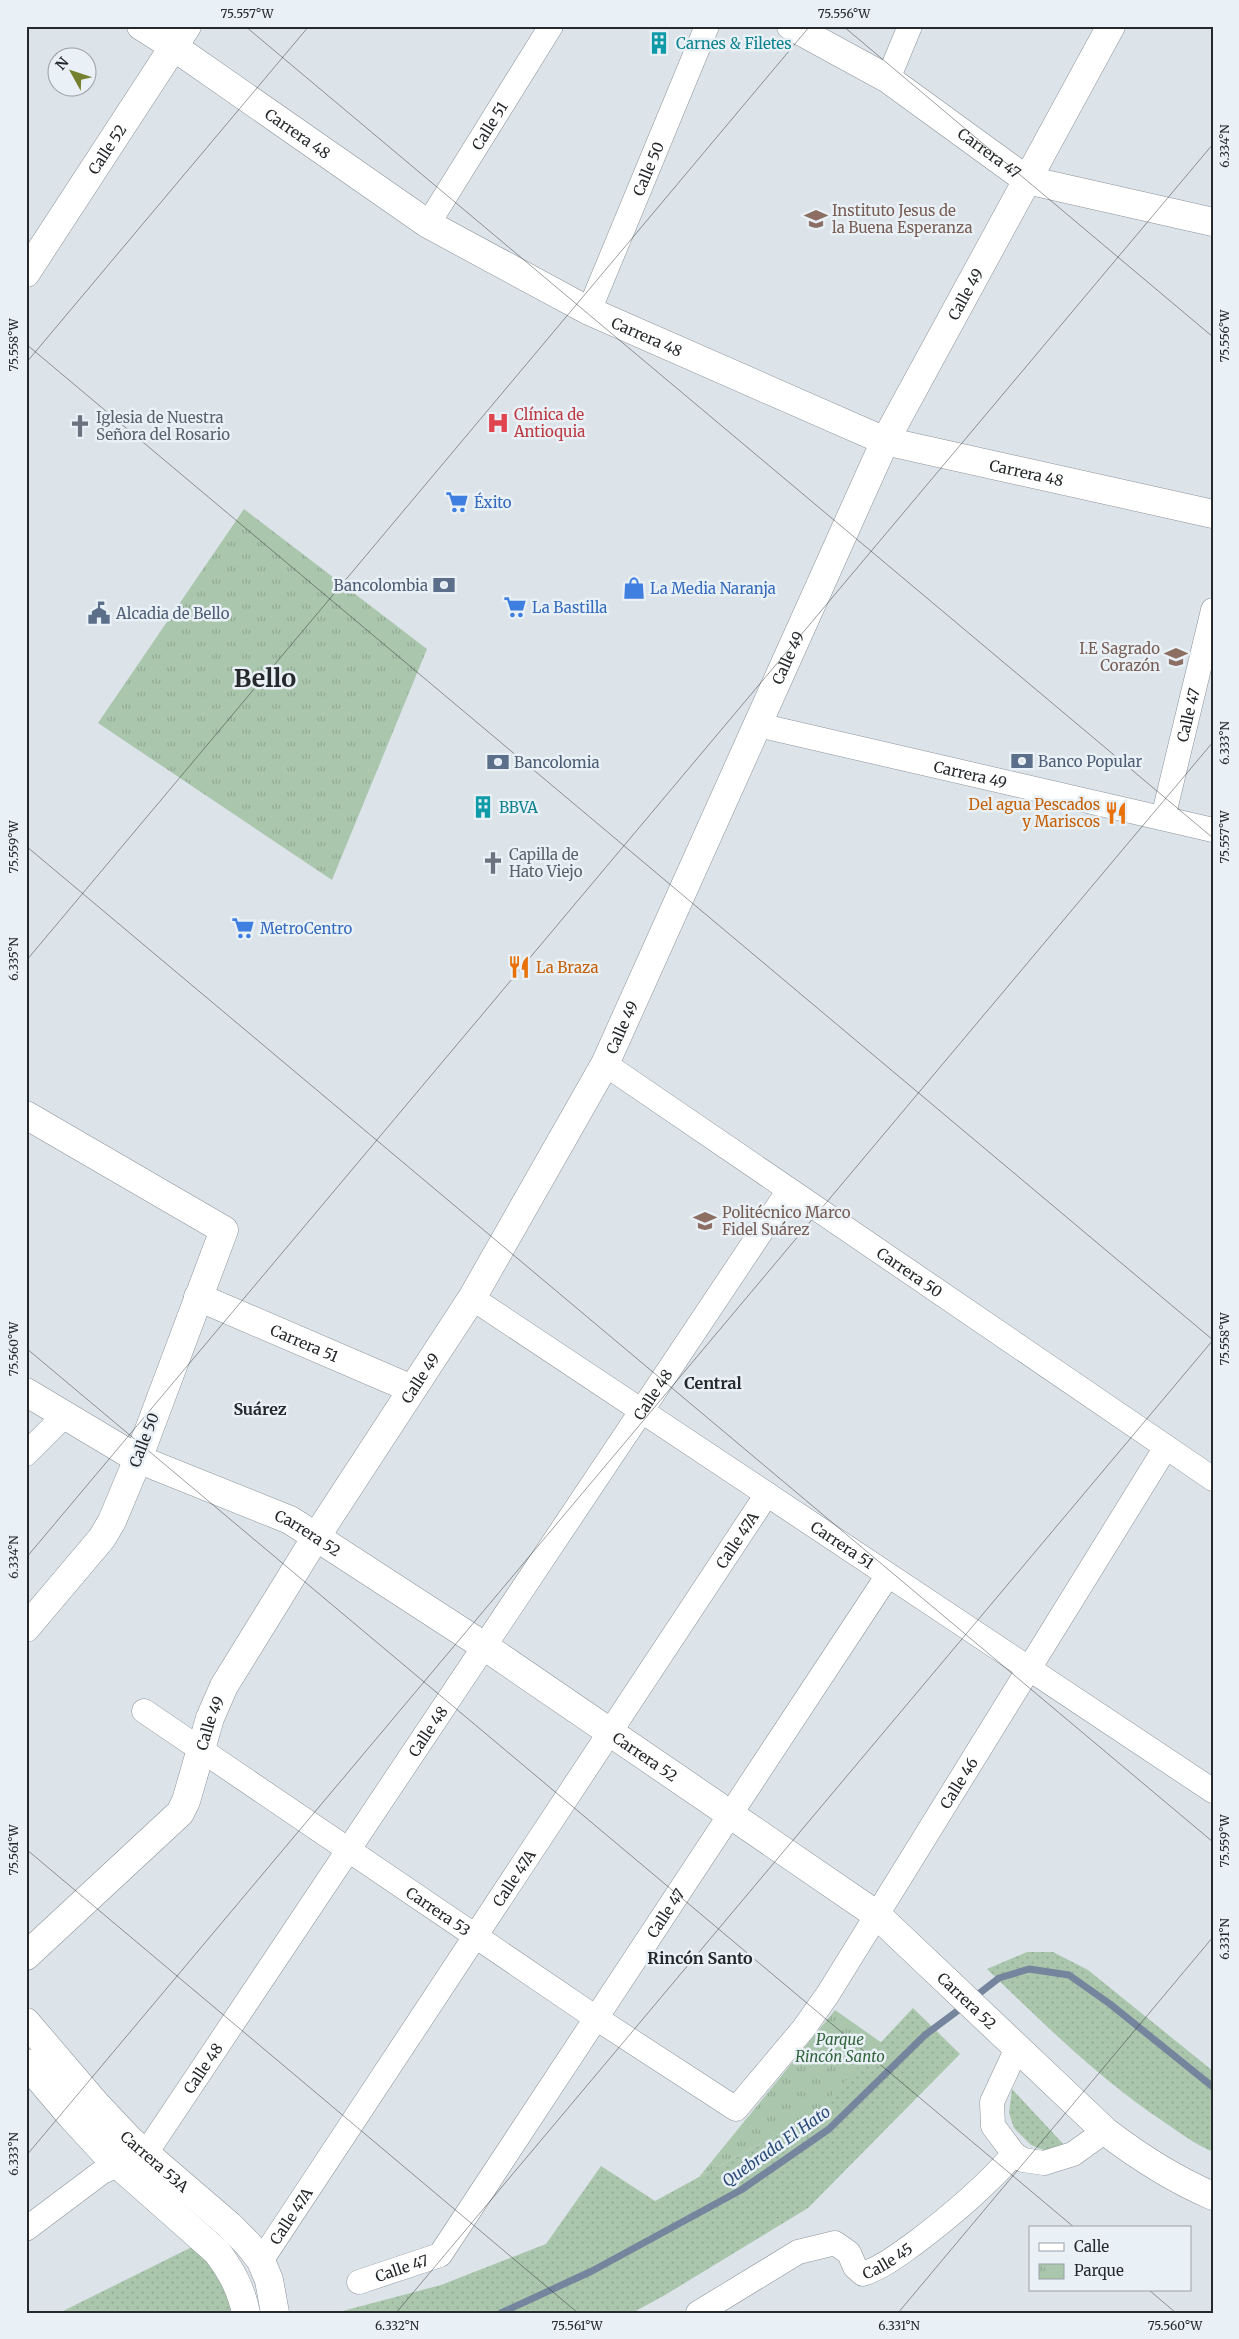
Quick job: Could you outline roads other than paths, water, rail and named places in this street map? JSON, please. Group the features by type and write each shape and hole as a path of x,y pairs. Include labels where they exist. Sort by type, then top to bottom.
{"main road":[{"name":"Carrera 48","path":"141,26 181,37 428,224 589,312 885,441 1213,514"},
{"name":"Carrera 47","path":"791,26 888,78 1027,180 1213,222"},
{"name":"Calle 49","path":"26,1956 180,1813 186,1801 215,1702 316,1537 472,1298 605,1064 885,441 1111,26"},
{"name":"Calle 52","path":"26,273 181,37"},
{"name":"Calle 50","path":"26,1115 224,1230 138,1459 112,1521 102,1538 26,1628"},
{"name":"Carrera 51","path":"198,1297 412,1389"},
{"name":"Carrera 52","path":"26,1392 138,1459 276,1513 484,1646 877,1915 1105,2131 1136,2155 1164,2172 1213,2196"},
{"name":"Carrera 53A","path":"26,2022 96,2104 130,2140 230,2225 261,2261 269,2280 274,2308"},
{"name":"Carrera 53A","path":"26,2064 71,2116 117,2164 217,2252 231,2271 244,2303"}],"street":[{"name":"Calle 51","path":"428,224 551,26"},
{"name":"Calle 50","path":"589,312 707,26"},
{"path":"888,78 910,26"},
{"name":"Calle 47","path":"1164,818 1213,610"},
{"name":"Carrera 49","path":"758,725 1213,830"},
{"name":"Carrera 50","path":"605,1064 1213,1480"},
{"name":"Calle 48","path":"146,2153 789,1190"},
{"name":"Carrera 51","path":"472,1298 1213,1792"},
{"path":"26,1454 65,1415"},
{"name":"Calle 46","path":"736,2109 817,2011 1166,1448"},
{"name":"Calle 47A","path":"261,2261 767,1494"},
{"name":"Calle 47","path":"358,2282 440,2255 888,1575"},
{"name":"Carrera 53","path":"144,1712 596,2018 736,2109"},
{"path":"1017,2048 992,2102 993,2126 1014,2154 1023,2160 1044,2163 1073,2154 1105,2131"},
{"path":"26,2229 86,2183 117,2164 146,2153"},
{"name":"Calle 45","path":"698,2313 798,2252 826,2245 835,2243 849,2253 855,2267 863,2274 879,2268 942,2222 995,2175 1014,2154"}],"waterway":[{"name":"Quebrada El Hato","path":"972,1999 999,1978 1029,1969 1069,1975 1110,2004 1213,2087"},
{"name":"Quebrada El Hato","path":"501,2313 592,2271 741,2190 829,2129 925,2035 964,2006"}],"place":[{"name":"Carnes & Filetes","path":"659,43"},
{"name":"Instituto Jesus de la Buena Esperanza","path":"816,219"},
{"name":"Clínica de Antioquia","path":"498,423"},
{"name":"Iglesia de Nuestra Señora del Rosario","path":"80,426"},
{"name":"Éxito","path":"457,502"},
{"name":"Bancolombia","path":"444,585"},
{"name":"La Media Naranja","path":"634,588"},
{"name":"La Bastilla","path":"515,607"},
{"name":"Alcadia de Bello","path":"99,613"},
{"name":"I.E Sagrado Corazón","path":"1176,657"},
{"name":"Banco Popular","path":"1022,761"},
{"name":"Bancolomia","path":"498,762"},
{"name":"BBVA","path":"483,807"},
{"name":"Del agua Pescados y Mariscos","path":"1116,813"},
{"name":"Capilla de Hato Viejo","path":"493,863"},
{"name":"MetroCentro","path":"243,928"},
{"name":"La Braza","path":"519,967"},
{"name":"Politécnico Marco Fidel Suárez","path":"705,1221"}],"district":[{"name":"Bello","path":"265,678"},
{"name":"Central","path":"713,1383"},
{"name":"Suárez","path":"260,1409"},
{"name":"Rincón Santo","path":"700,1958"}],"park label":[{"name":"Parque Rincón Santo","path":"840,2048"}]}
